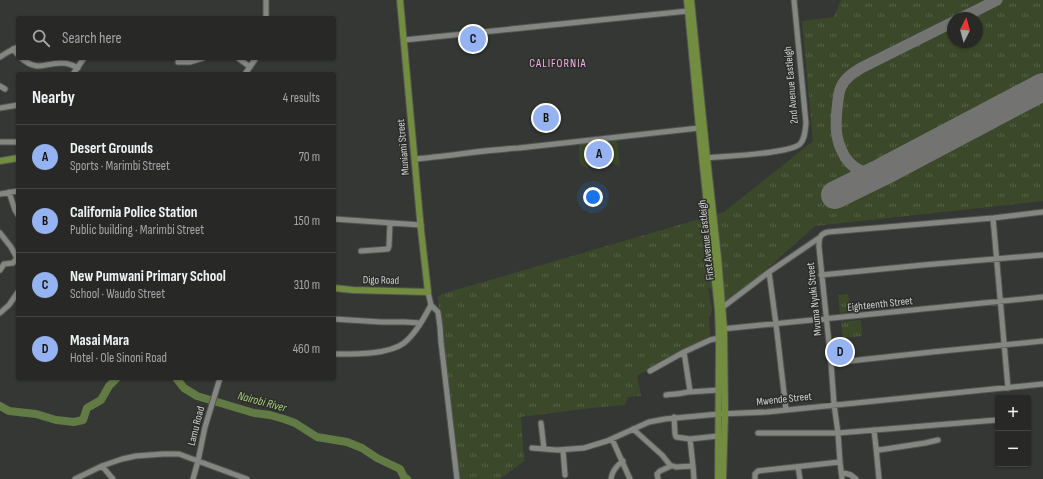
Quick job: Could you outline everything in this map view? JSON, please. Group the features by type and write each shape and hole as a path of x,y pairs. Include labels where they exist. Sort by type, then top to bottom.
{"main road":[{"name":"Muniami Street","path":"400,0 428,292"},
{"name":"First Avenue Eastleigh","path":"687,0 717,304 721,329 719,338 719,390 722,414 718,436 718,479"},
{"name":"First Avenue Eastleigh","path":"691,0 723,307 721,329 723,479"},
{"path":"0,161 16,158"},
{"name":"Digo Road","path":"336,288 428,292"}],"street":[{"path":"266,0 266,16"},
{"name":"2nd Avenue Eastleigh","path":"707,158 762,154 789,149 797,146 803,140 806,123 794,0"},
{"path":"404,40 688,11"},
{"path":"0,57 16,48"},
{"path":"12,49 16,53"},
{"path":"24,60 35,66 61,63 78,68"},
{"path":"75,72 83,60"},
{"path":"178,62 190,62 196,60"},
{"path":"241,60 250,67"},
{"path":"246,72 255,60"},
{"path":"0,108 16,105"},
{"path":"415,159 699,128"},
{"path":"0,142 16,142"},
{"path":"0,194 16,191"},
{"path":"9,192 16,212"},
{"path":"723,307 824,233 1043,212"},
{"path":"993,218 1008,388"},
{"path":"336,219 421,225"},
{"path":"362,251 388,249 390,223"},
{"path":"0,233 16,255"},
{"name":"Mvuma Nyuki Street","path":"819,238 821,275 842,479"},
{"path":"821,275 1043,255"},
{"path":"0,270 4,264 16,260"},
{"path":"769,272 786,410"},
{"path":"428,292 431,305 438,312 457,479"},
{"path":"0,313 9,305 16,295"},
{"name":"Eighteenth Street","path":"721,329 1043,297"},
{"path":"336,354 390,350 403,343 414,332 431,305"},
{"path":"336,319 420,323"},
{"path":"650,372 684,352 710,340 719,338"},
{"path":"831,363 1043,341"},
{"path":"684,352 690,390 689,392"},
{"name":"Lamu Road","path":"192,479 198,461 205,427 219,380"},
{"name":"Mwende Street","path":"532,448 563,450 584,448 612,439 649,422 664,419 767,412 1043,384"},
{"path":"666,395 719,390"},
{"path":"674,418 676,437 690,439 718,436"},
{"path":"758,433 838,433 995,420"},
{"path":"541,423 544,448"},
{"path":"633,429 672,466"},
{"path":"874,430 879,479"},
{"path":"612,439 630,479"},
{"path":"690,439 694,479"},
{"path":"876,448 879,450 938,440"},
{"path":"563,450 565,475"},
{"path":"75,479 102,466 122,459 136,456 179,454 247,479"},
{"path":"611,479 615,468 623,461"},
{"path":"755,479 755,474 758,471 840,462"},
{"path":"102,466 113,479"},
{"path":"658,479 657,474 660,471 672,466 693,466"},
{"path":"798,467 800,479"},
{"path":"841,472 853,476 856,479"}],"green space":[{"path":"841,0 1043,0 1043,201 815,226 729,302 708,287 712,310 709,319 710,335 662,364 637,375 641,396 628,397 625,405 521,417 524,461 500,479 458,479 438,297 442,294 724,212 813,141 802,21 834,17"},
{"path":"617,140 620,167 610,161 588,164 588,169 580,164 580,144"},
{"path":"848,294 850,312 840,313 838,295"},
{"path":"861,320 862,336 843,338 841,322"}],"waterway":[{"name":"Nairobi River","path":"0,406 9,411 36,414 56,420 74,422 83,420 87,408 101,400 109,386 115,380"},
{"name":"Nairobi River","path":"178,380 184,388 197,396 254,413 284,419 295,423 317,437 347,442 362,448 377,458 400,469 404,477 407,479"}],"taxiway":[{"path":"973,12 997,0"},
{"path":"882,172 871,173 856,169 845,157 842,151 837,136 836,124 838,98 841,87 847,78 861,68 947,25"},
{"path":"1042,87 1043,83"}],"runway":[{"path":"835,195 882,172 1043,87"}],"place":[{"name":"New Pumwani Primary School","path":"473,39"},
{"name":"California Police Station","path":"546,118"},
{"name":"Desert Grounds","path":"599,154"},
{"name":"Masai Mara","path":"840,352"}],"district":[{"name":"CALIFORNIA","path":"558,63"}]}
